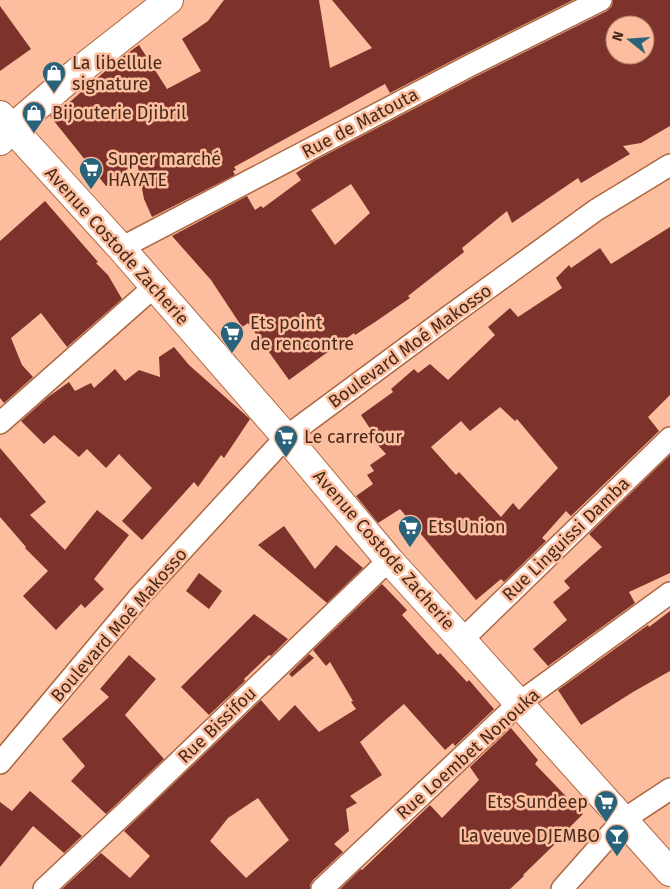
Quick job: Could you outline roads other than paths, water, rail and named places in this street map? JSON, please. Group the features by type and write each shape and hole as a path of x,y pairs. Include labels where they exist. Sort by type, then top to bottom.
{"street":[{"path":"4,128 169,0"},
{"name":"Rue de Matouta","path":"121,248 468,66 601,0"},
{"name":"Avenue Costode Zacherie","path":"4,128 121,248 389,560 670,872"},
{"name":"Boulevard Moé Makosso","path":"0,763 140,596 286,438 588,216 670,165"},
{"path":"0,423 154,286"},
{"name":"Rue Linguissi Damba","path":"462,640 670,438"},
{"name":"Rue Bissifou","path":"44,889 389,560"},
{"name":"Rue Loembet Nonouka","path":"322,889 518,703 670,593"},
{"path":"562,889 623,820 670,789"}],"place":[{"name":"La libellule signature","path":"54,94"},
{"name":"Bijouterie Djibril","path":"34,134"},
{"name":"Super marché HAYATE","path":"91,190"},
{"name":"Ets point de rencontre","path":"232,354"},
{"name":"Le carrefour","path":"286,458"},
{"name":"Ets Union","path":"410,548"},
{"name":"Ets Sundeep","path":"606,823"},
{"name":"La veuve DJEMBO","path":"617,857"}]}
